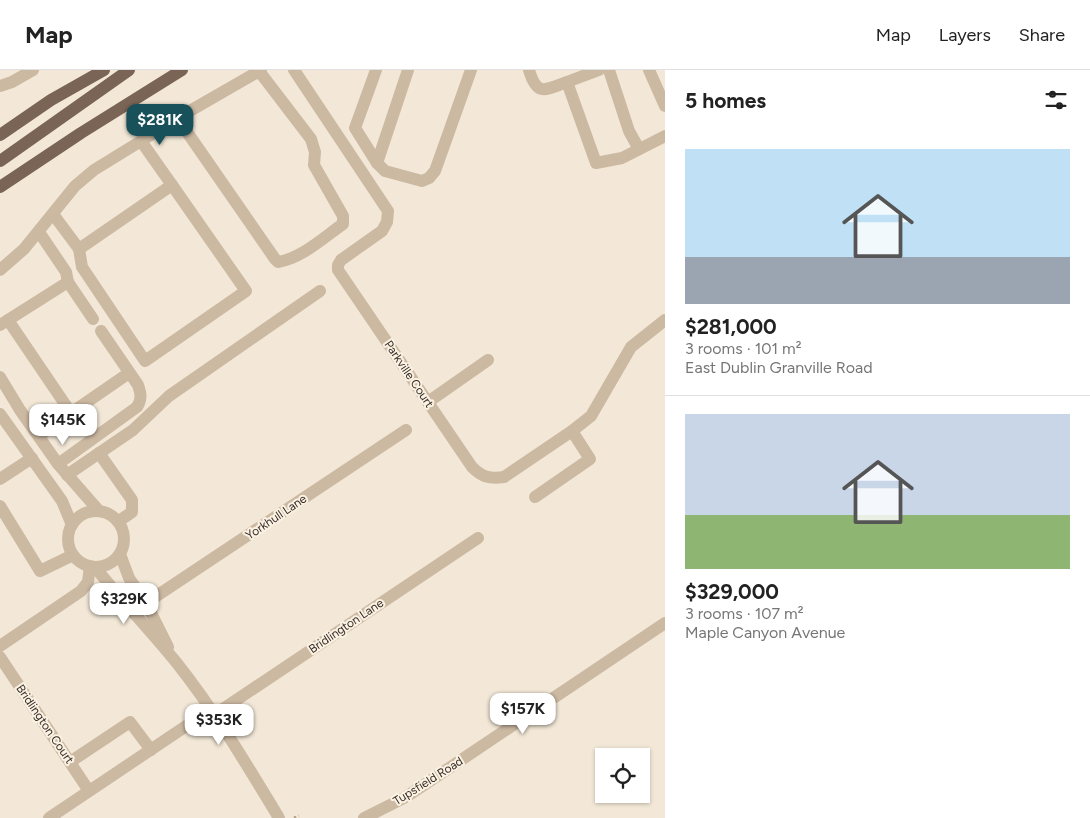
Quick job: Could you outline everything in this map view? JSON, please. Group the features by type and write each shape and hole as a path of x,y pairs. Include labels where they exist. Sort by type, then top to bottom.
{"main road":[{"path":"0,135 51,100 104,70"},
{"path":"0,161 130,70"},
{"path":"0,187 81,133 182,70"}],"street":[{"path":"0,86 12,82 33,70"},
{"path":"0,270 24,249 75,186 94,170 178,118 260,70 311,139 315,152 314,165 343,216 343,224 304,252 288,260 278,262 178,118"},
{"name":"Parkville Court","path":"294,70 388,211 387,222 382,231 341,260 338,264 338,270 472,467 480,475 492,479 504,477 591,416 631,347 665,320"},
{"path":"376,70 355,128 385,171 422,181 429,178 435,171 471,70"},
{"path":"378,163 408,70"},
{"path":"529,70 533,83 537,88 546,90 596,71"},
{"path":"609,70 629,131 639,149"},
{"path":"649,70 665,106"},
{"path":"567,82 596,162 622,158 665,136"},
{"path":"53,214 78,249 82,267 146,360 246,291 142,141"},
{"path":"78,249 172,185"},
{"path":"39,232 66,272 68,282 93,319"},
{"path":"68,282 4,323 71,413"},
{"path":"67,475 133,430 169,396 320,291"},
{"path":"58,464 137,407 140,402 141,394 138,385 101,331"},
{"path":"428,402 488,360"},
{"path":"39,436 130,373"},
{"path":"0,377 58,464 100,511"},
{"path":"0,414 62,501 72,526"},
{"name":"Yorkhull Lane","path":"146,603 406,430"},
{"path":"535,497 590,459 572,431"},
{"path":"99,453 132,500 132,512 118,521"},
{"path":"0,479 32,458"},
{"path":"0,506 40,571 74,555"},
{"path":"120,554 108,564 93,566 84,564 74,555 68,541 76,519 91,511 100,511 113,516 118,521 124,537 120,554 129,578 146,603 176,663"},
{"name":"Bridlington Lane","path":"49,818 478,538"},
{"path":"0,646 81,591 88,582 93,566"},
{"path":"93,566 176,663 241,754 279,818"},
{"name":"Tupsfield Road","path":"364,818 406,797 665,623"},
{"name":"Bridlington Court","path":"0,657 90,791"},
{"path":"70,762 130,722 151,750"}],"path":[{"path":"294,818 299,816"}]}
